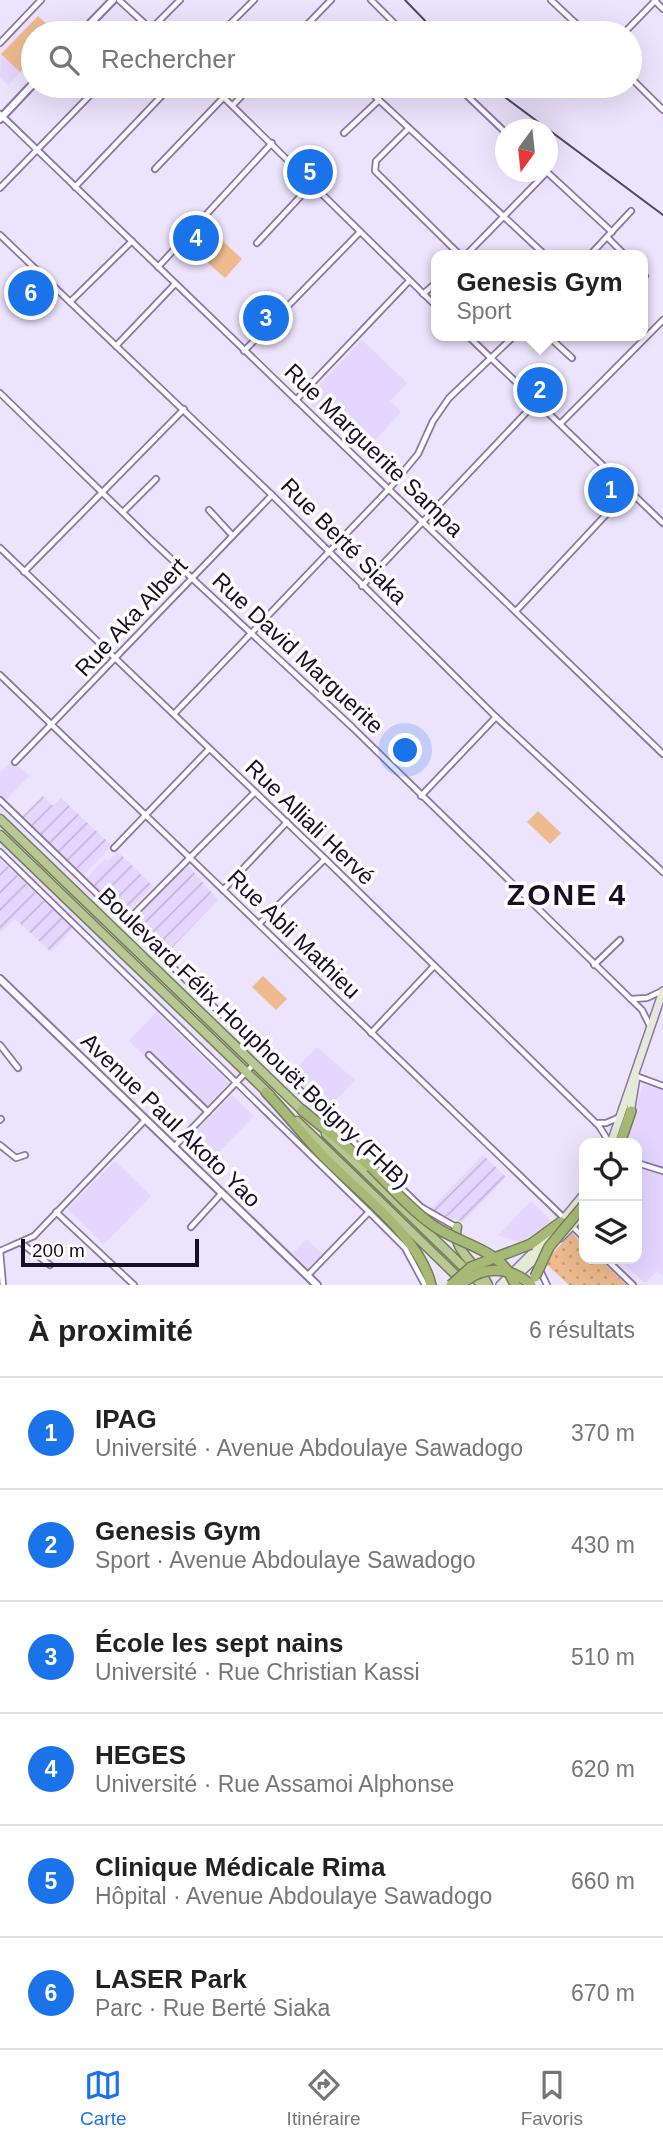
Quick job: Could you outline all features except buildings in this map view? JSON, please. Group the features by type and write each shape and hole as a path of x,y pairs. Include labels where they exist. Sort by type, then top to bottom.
{"highway":[{"name":"Boulevard Félix Houphouët Boigny (FHB)","path":"0,819 482,1285"},
{"name":"Boulevard Félix Houphouët Boigny (FHB)","path":"0,835 463,1285"},
{"path":"266,1092 323,1156 410,1243 425,1265 431,1285"},
{"path":"302,1110 371,1167 435,1227 495,1257 509,1271 514,1285"},
{"path":"622,1138 626,1113"},
{"path":"463,1285 479,1273 494,1269 512,1273 532,1285 550,1247 579,1211"},
{"path":"451,1285 471,1267 531,1244 563,1220"},
{"path":"457,1227 458,1246 483,1273 488,1285"}],"main road":[{"path":"613,1138 626,1113 663,991"},
{"path":"507,1285 579,1200"},
{"path":"500,1285 579,1220"}],"street":[{"path":"0,43 41,0"},
{"path":"93,21 113,0"},
{"path":"119,0 140,21"},
{"path":"161,21 180,0"},
{"path":"233,21 254,0"},
{"path":"313,21 331,0"},
{"path":"371,0 392,21"},
{"path":"551,0 573,21"},
{"path":"635,21 655,0 663,9"},
{"path":"642,88 663,110"},
{"path":"1,116 21,96"},
{"path":"0,188 87,98"},
{"path":"75,187 160,98"},
{"path":"155,169 223,98"},
{"path":"225,98 431,301"},
{"path":"233,105 240,98"},
{"path":"470,98 495,122"},
{"path":"344,133 379,100 540,250"},
{"name":"Rue Marguerite Sampa","path":"1,116 663,754"},
{"path":"409,128 376,161 375,171 455,250"},
{"path":"158,267 272,143"},
{"path":"471,250 537,182"},
{"path":"557,182 609,234 621,250"},
{"path":"257,243 312,184"},
{"path":"595,250 631,211"},
{"path":"244,351 359,233"},
{"name":"Rue Berté Siaka","path":"0,235 184,409 496,717 663,872"},
{"path":"70,302 132,241"},
{"path":"296,400 409,281"},
{"path":"116,346 175,284"},
{"path":"423,294 431,287"},
{"path":"648,335 663,320"},
{"path":"473,341 662,520"},
{"path":"174,714 389,489 418,454 433,421 449,398 508,341"},
{"path":"553,341 572,358"},
{"path":"561,423 642,341"},
{"name":"Rue David Marguerite","path":"0,393 642,1010 651,1029"},
{"path":"362,586 537,401"},
{"path":"24,572 184,409"},
{"path":"123,512 156,479"},
{"path":"516,611 629,490"},
{"name":"Rue Aka Albert","path":"15,762 272,495"},
{"path":"209,510 232,535"},
{"name":"Rue Alliali Hervé","path":"0,548 287,822 595,1123 606,1138"},
{"name":"Rue Abli Mathieu","path":"0,675 579,1233"},
{"path":"421,796 496,717"},
{"path":"114,848 209,749"},
{"path":"126,922 254,792"},
{"path":"0,800 421,1207 457,1227"},
{"path":"223,890 287,822"},
{"path":"0,852 405,1248 425,1285"},
{"path":"259,924 325,859"},
{"path":"594,965 620,940"},
{"path":"371,1033 433,966"},
{"name":"Avenue Paul Akoto Yao","path":"0,979 317,1285"},
{"path":"629,999 648,998 663,991"},
{"path":"0,1045 18,1068"},
{"path":"149,1055 208,1112"},
{"path":"174,1148 254,1064"},
{"path":"636,1076 663,1086"},
{"path":"595,1123 612,1122 626,1113"},
{"path":"3,1285 0,1251 33,1236 145,1120"},
{"path":"0,1144 16,1157 25,1156"},
{"path":"642,1165 663,1171"},
{"path":"191,1227 222,1193"},
{"path":"56,1212 134,1285"},
{"path":"307,1276 369,1212"},
{"path":"21,1243 51,1265"},
{"path":"529,1259 538,1266 547,1285"},
{"path":"611,1264 633,1285"}],"shaded area":[{"path":"21,33 21,71 1,54"},
{"path":"1,54 20,72 8,85 0,77"},
{"path":"207,226 242,259 225,278 189,246"},
{"path":"362,340 407,383 390,401 401,412 363,453 306,399"},
{"path":"12,760 29,776 6,800 0,795 0,773"},
{"path":"43,796 53,806 61,798 112,846 84,875 22,817"},
{"path":"538,811 561,833 550,844 527,822"},
{"path":"118,852 153,886 125,915 87,878 105,859 108,861"},
{"path":"0,859 73,929 51,952 15,919 0,933"},
{"path":"187,864 218,900 166,954 132,922"},
{"path":"263,976 287,999 276,1010 252,987"},
{"path":"156,1012 229,1083 202,1111 129,1041"},
{"path":"317,1047 355,1080 331,1105 315,1089 310,1093 291,1074"},
{"path":"643,1084 663,1090 663,1276 657,1271 645,1283 624,1264 642,1264 642,1138 627,1138"},
{"path":"232,1095 254,1116 208,1163 186,1141"},
{"path":"483,1155 506,1177 463,1222 429,1210"},
{"path":"115,1161 151,1196 104,1244 67,1209"},
{"path":"531,1201 553,1222 539,1237 528,1245 498,1235"},
{"path":"572,1233 579,1240 579,1264 604,1264 627,1285 569,1285 544,1262"},
{"path":"307,1239 322,1254 308,1268 293,1253"}],"railway":[{"path":"405,0 425,21"},
{"path":"506,98 663,215"}],"place":[{"name":"Clinique Médicale Rima","path":"310,172"},
{"name":"HEGES","path":"196,238"},
{"name":"LASER Park","path":"31,293"},
{"name":"École les sept nains","path":"266,318"},
{"name":"Genesis Gym","path":"540,390"},
{"name":"IPAG","path":"611,490"}],"district":[{"name":"ZONE 4","path":"567,894"}]}
